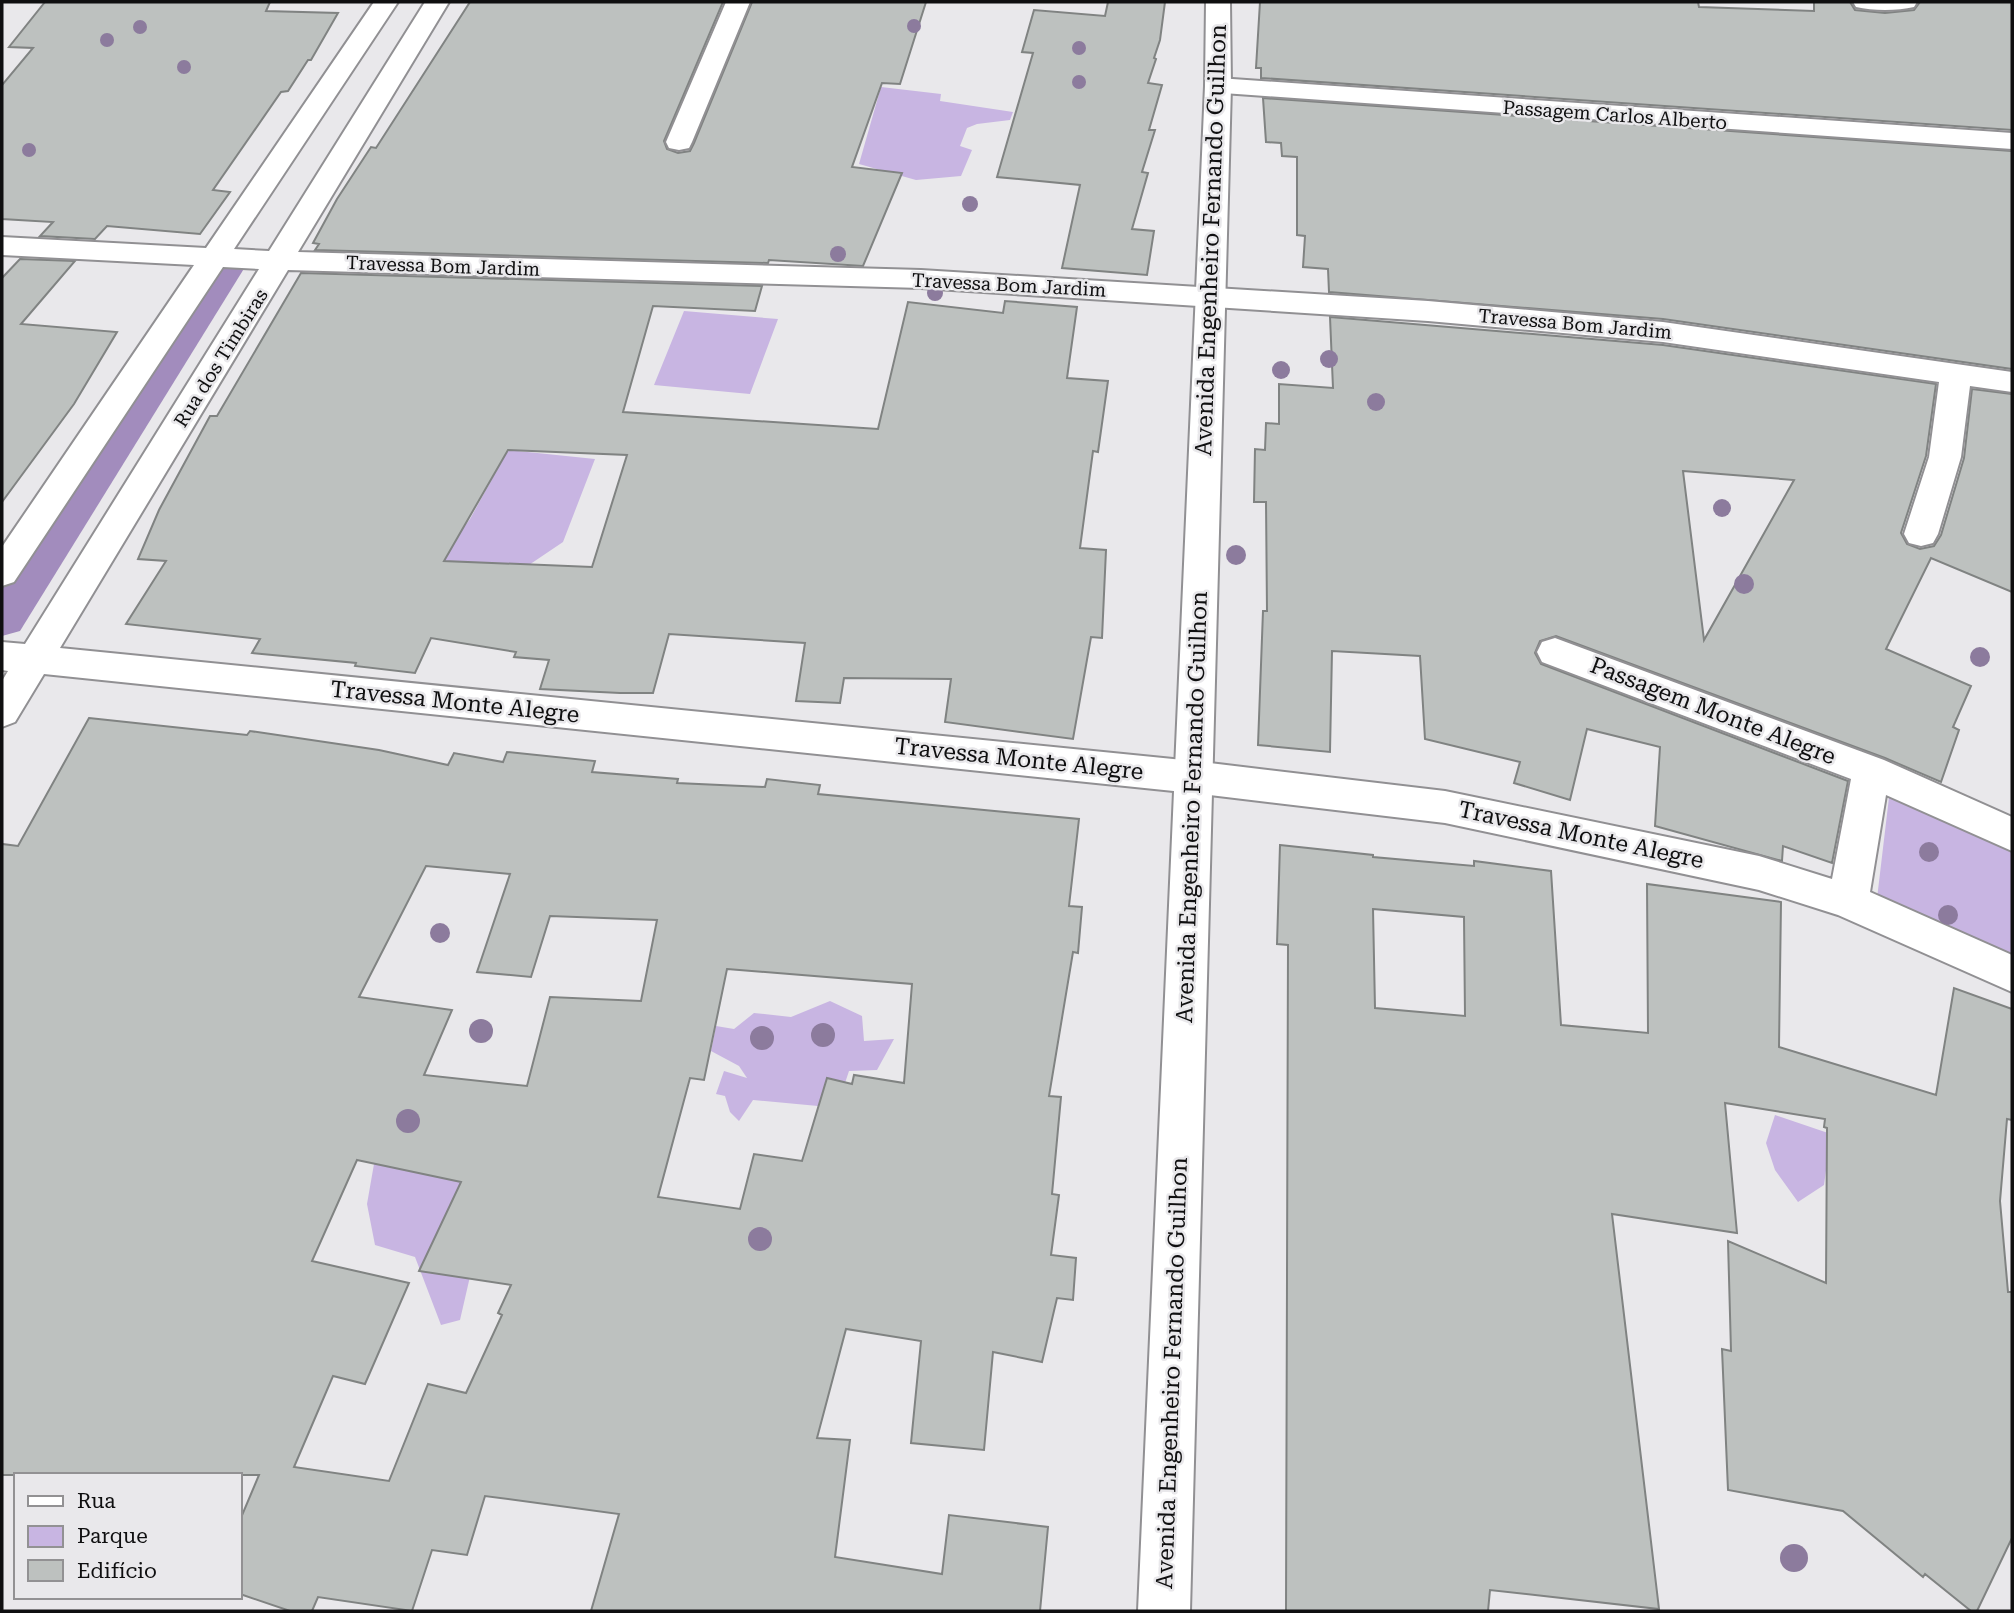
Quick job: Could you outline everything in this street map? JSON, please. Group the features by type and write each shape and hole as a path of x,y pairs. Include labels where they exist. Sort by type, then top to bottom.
{"street":[{"path":"2,573 386,2"},
{"name":"Rua dos Timbiras","path":"2,712 18,658 437,2"},
{"path":"679,142 738,2"},
{"name":"Avenida Engenheiro Fernando Guilhon","path":"1164,1611 1218,2"},
{"path":"1865,2 1900,3"},
{"name":"Passagem Carlos Alberto","path":"1217,86 2012,141"},
{"name":"Travessa Bom Jardim","path":"2,246 270,260 921,279 1428,311 1663,332 2012,382"},
{"path":"1922,534 1945,457 1956,374"},
{"name":"Passagem Monte Alegre","path":"1555,652 1871,771 2012,835"},
{"name":"Travessa Monte Alegre","path":"18,658 1193,776 1445,807 1759,873 1848,901 2012,974"},
{"path":"1848,901 1871,771"}],"green space":[{"path":"881,87 941,94 940,101 1013,112 1010,120 977,124 967,128 960,146 972,150 961,176 916,180 859,164"},
{"path":"684,311 778,319 750,394 654,385"},
{"path":"508,450 595,459 563,542 520,571 434,567 470,519"},
{"path":"1890,789 2012,846 2012,965 1876,907"},
{"path":"830,1001 862,1016 864,1041 894,1039 877,1070 849,1071 845,1083 827,1079 818,1106 753,1100 739,1121 730,1112 725,1096 716,1094 724,1071 747,1078 739,1066 711,1051 716,1026 734,1029 754,1013 791,1017"},
{"path":"1775,1115 1831,1134 1824,1185 1798,1202 1775,1170 1766,1143"},
{"path":"381,1124 494,1172 460,1320 441,1325 415,1257 375,1245 367,1204"}],"building":[{"path":"45,2 270,2 266,11 338,13 311,60 308,60 288,91 281,92 213,190 230,192 200,234 107,226 95,239 40,236 53,222 2,219 2,85 33,48 9,47"},
{"path":"470,2 723,2 664,141 667,149 678,153 690,151 694,143 752,2 926,2 900,84 882,83 852,167 902,173 863,266 769,260 768,263 315,250 319,244 313,243 337,199 371,147 376,148"},
{"path":"1108,2 1165,2 1160,40 1148,83 1162,85 1149,130 1155,130 1142,172 1148,173 1132,229 1154,231 1147,275 1062,268 1080,185 997,177 1033,53 1022,52 1034,10 1105,16"},
{"path":"1260,2 1698,2 1699,7 1814,11 1814,2 1850,2 1855,10 1885,13 1914,10 1920,2 2012,2 2012,130 1261,78 1261,68 1256,68"},
{"path":"1263,98 2012,151 2012,369 1663,319 1329,292 1328,269 1303,267 1305,236 1297,235 1297,157 1282,156 1281,143 1266,142"},
{"path":"20,259 75,261 21,324 117,332 74,404 2,502 2,278"},
{"path":"301,273 762,286 755,311 653,306 623,412 878,429 908,302 1003,313 1005,301 1077,307 1067,378 1108,381 1098,452 1093,451 1080,548 1106,550 1102,638 1091,637 1073,739 945,722 951,679 844,678 840,703 796,701 805,643 669,634 653,693 620,693 540,689 549,660 514,657 516,652 431,638 415,673 355,666 356,663 252,653 260,639 126,624 166,561 138,559 159,510 210,416 217,416","holes":["508,450 627,455 592,567 444,561"]},
{"path":"1330,317 1663,345 1936,384 1926,456 1901,533 1907,544 1920,549 1934,546 1941,535 1964,458 1972,389 2012,394 2012,592 1931,558 1886,649 1971,686 1953,727 1959,730 1941,782 1885,758 1556,636 1540,641 1535,653 1541,664 1848,781 1832,863 1783,846 1782,861 1655,826 1660,747 1587,729 1570,800 1514,783 1520,762 1425,739 1420,656 1332,651 1330,752 1258,745 1263,611 1267,611 1266,502 1254,502 1255,449 1265,450 1266,423 1279,424 1279,384 1333,388","holes":["1683,471 1794,480 1704,640"]},
{"path":"89,718 247,735 250,731 379,750 448,765 454,753 503,762 507,752 595,761 592,772 678,779 677,783 765,787 767,779 820,785 818,794 1079,819 1069,906 1082,907 1078,953 1073,952 1049,1096 1061,1097 1052,1194 1059,1195 1051,1255 1076,1258 1073,1300 1057,1298 1042,1362 993,1352 984,1450 911,1443 921,1341 846,1329 817,1438 850,1440 835,1557 942,1574 949,1515 1048,1527 1040,1611 591,1611 619,1514 485,1496 467,1555 432,1550 412,1611 318,1597 312,1611 290,1611 242,1595 242,1515 259,1475 2,1475 2,844 18,846","holes":["426,866 510,874 477,972 531,977 550,916 657,920 641,1001 550,997 527,1086 424,1075 452,1010 359,997","727,969 912,984 904,1083 854,1075 852,1084 827,1078 802,1161 754,1154 740,1209 658,1197 690,1078 704,1080","357,1160 461,1182 419,1271 511,1285 498,1313 502,1315 466,1393 428,1384 389,1481 294,1467 333,1376 365,1384 409,1283 312,1261"]},
{"path":"1280,845 1474,866 1474,861 1551,871 1561,1025 1648,1033 1647,884 1781,902 1779,1047 1936,1095 1954,988 2012,1009 2012,1120 2007,1119 2000,1201 2008,1292 2012,1292 2012,1538 1977,1611 1971,1611 1925,1574 1923,1577 1843,1511 1728,1490 1722,1349 1731,1351 1728,1241 1826,1283 1827,1128 1824,1127 1825,1119 1725,1103 1737,1233 1612,1214 1659,1609 1490,1590 1488,1611 1286,1611 1288,945 1277,944","holes":["1373,909 1464,917 1465,1016 1375,1008"]}],"waterway":[{"path":"2,617 224,267"}]}
